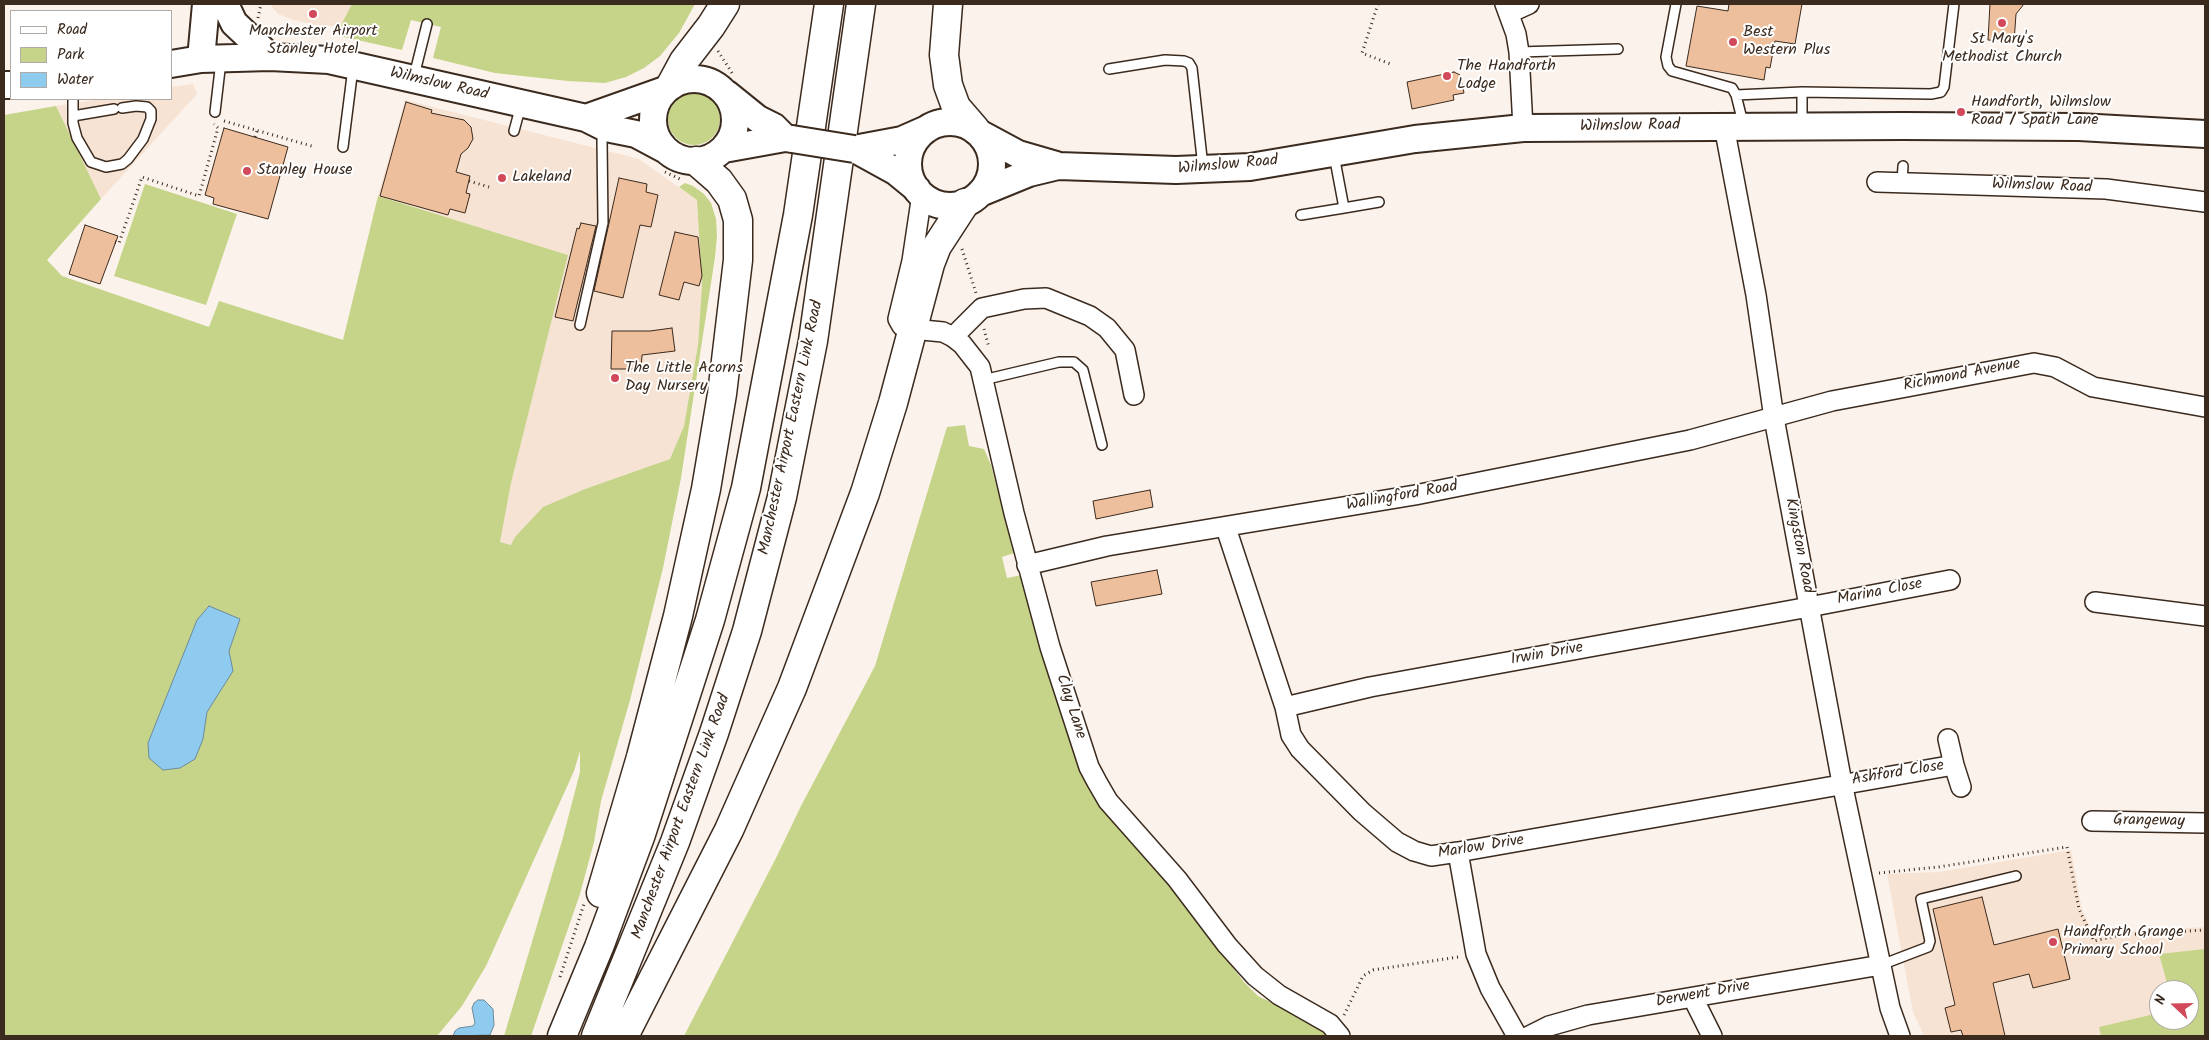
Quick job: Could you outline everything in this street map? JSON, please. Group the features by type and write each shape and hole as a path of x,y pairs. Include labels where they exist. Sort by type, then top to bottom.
{"highway":[{"path":"668,88 684,61 725,4"},
{"name":"Manchester Airport Eastern Link Road","path":"562,1036 599,947 641,834 710,620 746,488 798,215 829,4"},
{"name":"Manchester Airport Eastern Link Road","path":"596,1036 675,842 714,733 747,630 782,497 813,341 861,4"},
{"path":"948,4 944,55 948,85 956,107 977,131"},
{"path":"551,1036 597,905 641,757 678,616 706,489 722,394 738,260 738,220 732,199 718,181 691,171"},
{"path":"624,1036 729,830 792,688 865,493 893,403 912,329 937,246 973,198"}],"main road":[{"path":"206,4 211,59"},
{"path":"225,4 234,23 270,57"},
{"name":"Wilmslow Road","path":"172,64 211,59 270,57 329,60 521,104 636,134 664,160"},
{"path":"596,123 682,80 695,78 709,81 758,119 774,127 789,139"},
{"path":"668,88 658,100 653,121 658,140 664,160 678,158 691,171 724,149 733,134 736,124 734,108 726,93"},
{"path":"724,149 789,139 854,149 902,140 940,123 952,122 962,124 977,131 989,148 992,158 989,179 973,198 950,205 940,204 920,192 895,171 854,149"},
{"name":"Wilmslow Road","path":"977,131 1018,154 1058,166 1176,170 1250,167 1415,139 1523,128 1734,126 2079,127 2205,134"},
{"path":"920,192 911,177 910,155 913,144 928,128"},
{"name":"Wilmslow Road","path":"973,198 1028,173 1058,166"}],"street":[{"path":"1523,128 1518,52 1507,8 1529,4"},
{"name":"Kingston Road","path":"1734,126 1774,418 1842,783 1890,1008 1900,1036"},
{"name":"Wilmslow Road","path":"1877,182 1902,174 2106,189 2205,202"},
{"path":"920,192 912,261 898,319 902,326 912,329 943,332 953,337 982,308 1024,299 1046,298 1090,316 1107,328 1125,350 1134,395"},
{"name":"Clay Lane","path":"953,337 962,344 980,367 1027,566 1059,675 1084,751 1097,782 1108,801 1177,879 1227,945 1255,976 1279,995 1330,1024 1338,1034"},
{"name":"Richmond Avenue","path":"1774,418 1832,401 2034,363 2055,367 2093,387 2205,408"},
{"name":"Wallingford Road","path":"1027,566 1107,546 1414,496 1690,440 1774,418"},
{"name":"Marlow Drive","path":"1226,528 1285,707 1291,735 1300,750 1362,812 1397,842 1414,851 1431,856 1458,852 1842,783"},
{"name":"Marina Close","path":"1810,607 1950,580"},
{"path":"2095,602 2205,616"},
{"name":"Irwin Drive","path":"1285,707 1370,687 1810,607"},
{"name":"Ashford Close","path":"1948,740 1961,787"},
{"name":"Ashford Close","path":"1842,783 1954,765"},
{"name":"Grangeway","path":"2092,821 2205,823"},
{"path":"1458,852 1476,954 1490,988 1517,1036"},
{"name":"Derwent Drive","path":"1529,1036 1549,1026 1588,1015 1881,965"},
{"path":"1693,998 1712,1036"}],"lane":[{"path":"1676,4 1666,57 1668,66 1672,71 1732,88 1736,95 1734,126"},
{"path":"1736,95 1802,92 1931,94 1941,92 1944,87 1954,4"},
{"path":"414,79 427,24"},
{"path":"1518,52 1618,49"},
{"path":"211,59 215,112"},
{"path":"1110,69 1165,60 1189,63 1192,68 1203,169"},
{"path":"343,147 353,66"},
{"path":"1802,92 1802,126"},
{"path":"73,100 73,116 77,138 86,156 96,165 114,167 122,164 135,151 148,129 151,119 151,111 142,106 73,116"},
{"path":"514,132 521,104"},
{"path":"580,325 603,223 602,140 596,123"},
{"path":"1333,153 1344,208"},
{"path":"1301,214 1379,202"},
{"path":"983,380 1059,362 1074,362 1083,370 1102,445"},
{"path":"1881,965 1928,947 1930,941 1921,899 2016,876"}],"path":[{"path":"1378,4 1362,53 1393,65"},
{"path":"208,120 218,128"},
{"path":"116,242 119,243 142,178 198,196 220,120 315,147"},
{"path":"255,137 257,131"},
{"path":"664,160 691,171"},
{"path":"469,181 489,187"},
{"path":"961,242 979,301"},
{"path":"1863,876 1938,867 2067,847 2079,909 2094,941 2121,935 2205,930"},
{"path":"558,985 586,896"},
{"path":"1338,1034 1358,984 1363,976 1373,970 1476,954"}],"shaded area":[{"name":"Manchester Airport Stanley Hotel","path":"270,4 352,4 341,25 334,26 315,25 294,20 278,14"},
{"path":"193,84 197,94 101,199 56,106 95,100 172,100 172,87"},
{"name":"The Little Acorns Day Nursery","path":"405,100 639,159 697,200 702,285 698,345 684,426 670,459 585,489 543,507 515,537 512,545 500,542 511,483 568,255 378,196"},
{"name":"Handforth Grange Primary School","path":"2071,850 2082,910 2095,937 2132,931 2205,927 2205,1036 1924,1036 1913,1012 1887,874 1939,872"}],"green space":[{"path":"352,4 695,4 679,33 660,56 644,68 626,77 605,83 495,73 433,58 441,27 411,20 402,50 344,37 340,32 341,25"},
{"path":"694,93 704,95 712,101 718,109 720,119 718,129 712,137 704,143 694,145 684,143 676,137 670,129 668,119 670,109 676,101 684,95"},
{"path":"56,106 101,199 47,260 62,276 209,327 219,301 343,340 378,196 568,255 511,483 500,542 511,545 515,537 543,507 585,489 670,459 684,426 698,345 702,285 697,200 679,187 685,183 693,186 704,194 711,203 716,219 715,257 681,478 663,568 630,700 601,801 594,842 580,894 531,1036 504,1036 562,841 580,772 580,751 574,771 486,966 462,1006 437,1036 4,1036 4,115"},
{"path":"145,184 237,214 206,305 114,276"},
{"path":"965,425 969,446 984,449 991,465 1014,553 1002,557 1007,578 1022,575 1037,635 1065,719 1150,860 1244,982 1258,996 1322,1027 1331,1036 684,1036 801,806 875,666 947,427"},
{"path":"2205,949 2205,1036 2101,1036 2099,1027 2149,1015 2149,1030 2199,1030 2199,980 2166,980 2159,954"}],"water":[{"path":"209,606 240,619 229,651 233,671 207,712 203,739 195,759 180,768 163,770 149,758 148,743 197,620"},
{"path":"478,1000 484,1000 493,1009 494,1025 490,1035 453,1036 459,1028 473,1026 475,1023 472,1008"}],"building":[{"name":"Best Western Plus","path":"1729,4 1802,4 1795,44 1775,41 1770,68 1766,67 1764,80 1686,66 1697,6 1728,11"},
{"name":"St Mary's Methodist Church","path":"1990,4 2024,4 2016,14 2014,42 1988,40"},
{"path":"1454,72 1460,75 1464,93 1453,95 1454,100 1412,109 1407,82"},
{"path":"406,102 432,110 431,113 464,120 471,127 473,139 468,148 461,154 456,172 470,176 466,193 470,194 465,213 450,209 448,215 380,196"},
{"name":"Stanley House","path":"224,128 288,147 268,219 213,204 214,198 205,195"},
{"path":"619,178 647,184 646,192 658,195 651,227 640,225 623,298 594,291"},
{"path":"581,223 596,226 573,321 555,317 577,228 579,229"},
{"path":"85,225 118,236 100,284 69,274"},
{"path":"675,232 698,237 702,276 699,286 684,282 679,300 659,295"},
{"path":"672,328 675,351 642,355 641,369 611,369 612,331 650,331"},
{"path":"1150,490 1153,507 1096,519 1093,501"},
{"path":"1157,570 1162,594 1096,606 1091,582"},
{"path":"1982,897 1994,945 2058,929 2070,979 2033,988 2029,974 1993,983 2005,1036 1963,1036 1961,1030 1951,1032 1945,1008 1955,1005 1933,909"}],"place":[{"name":"Manchester Airport Stanley Hotel","path":"313,14"},
{"name":"St Mary's Methodist Church","path":"2002,23"},
{"name":"Best Western Plus","path":"1733,42"},
{"name":"The Handforth Lodge","path":"1447,76"},
{"name":"Handforth, Wilmslow Road / Spath Lane","path":"1961,112"},
{"name":"Stanley House","path":"247,171"},
{"name":"Lakeland","path":"502,178"},
{"name":"The Little Acorns Day Nursery","path":"615,378"},
{"name":"Handforth Grange Primary School","path":"2053,942"}]}
